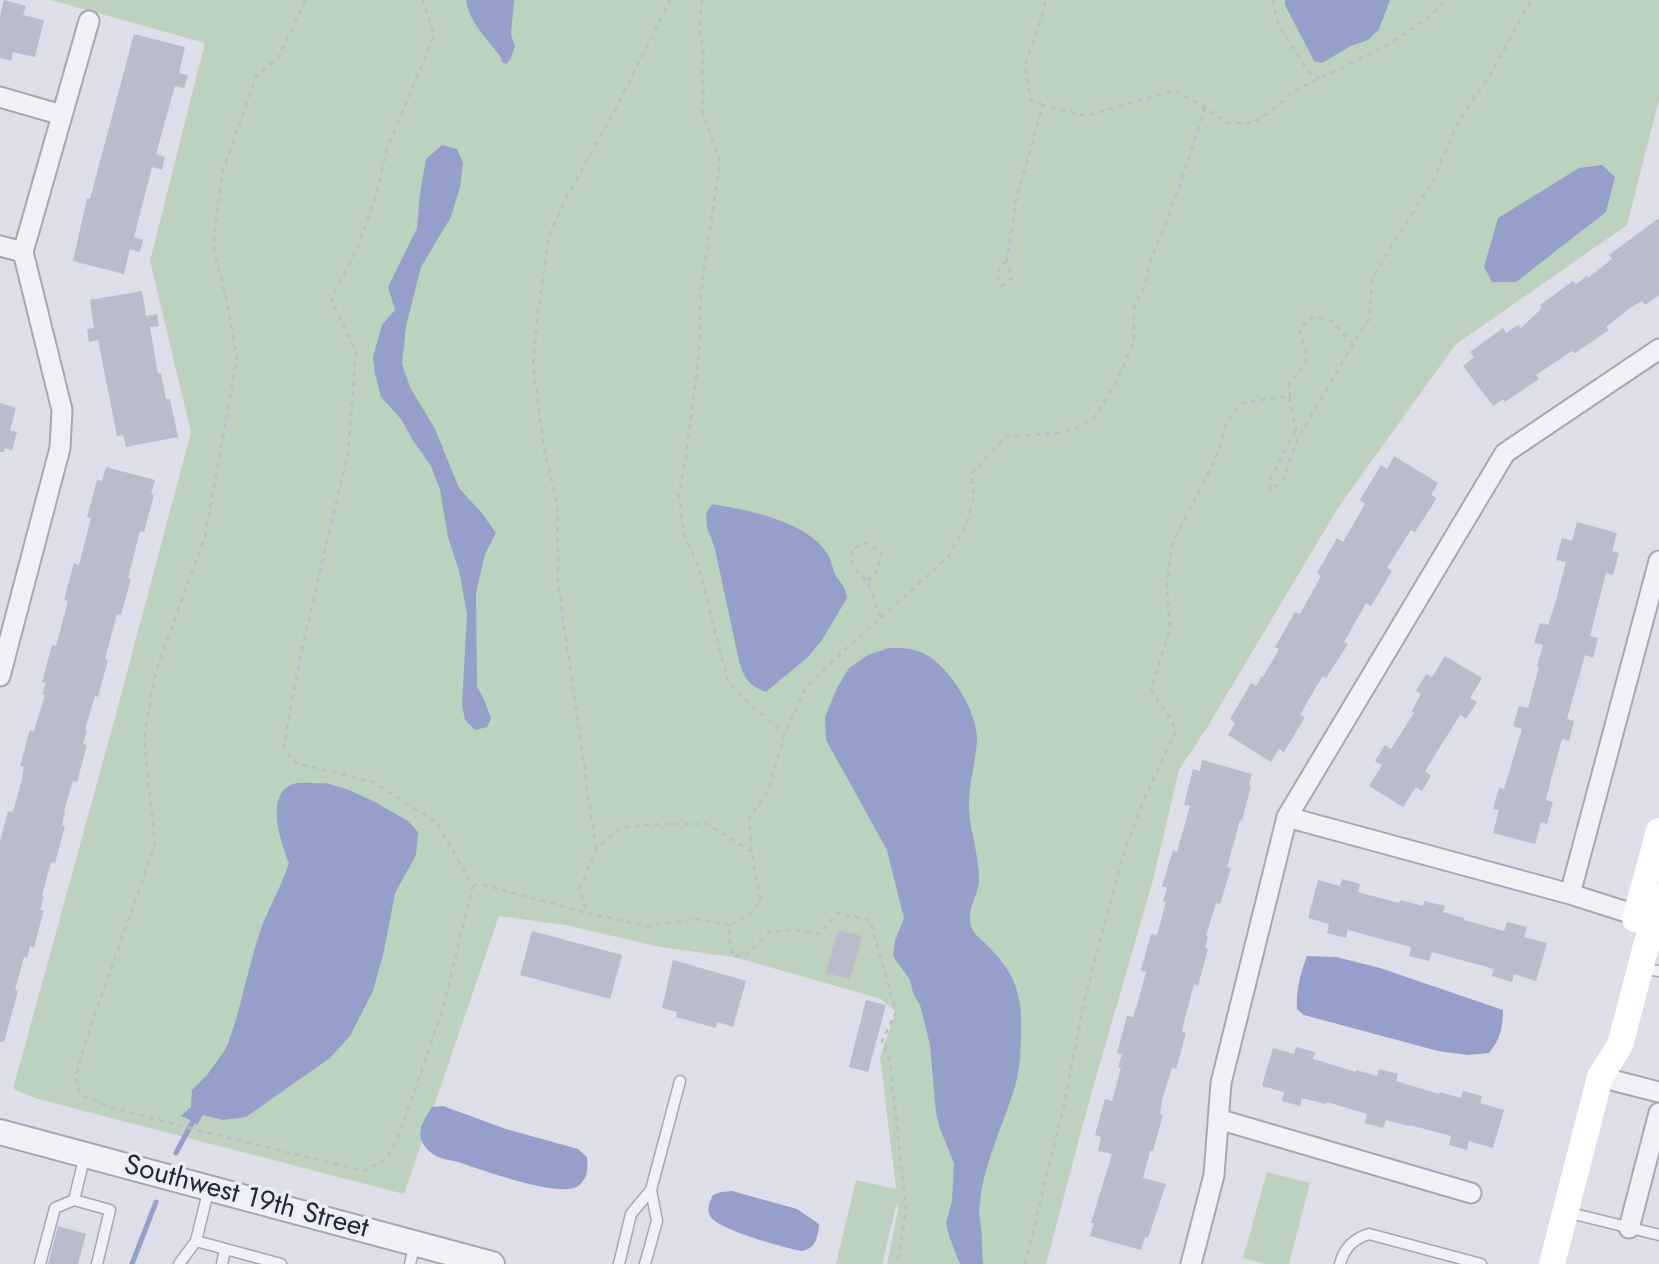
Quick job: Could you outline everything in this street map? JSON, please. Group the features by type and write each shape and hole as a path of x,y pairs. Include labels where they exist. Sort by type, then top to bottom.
{"main road":[{"path":"1600,1077 1598,1056 1659,831"},
{"path":"1552,1264 1600,1077 1620,1045 1649,970 1659,897"}],"street":[{"path":"0,676 60,448 62,410 23,252 89,21"},
{"path":"0,97 62,115"},
{"path":"0,246 23,252"},
{"path":"1191,1264 1214,1175 1221,1083 1287,817 1506,453 1659,349"},
{"path":"1570,894 1659,561"},
{"path":"1287,817 1570,894 1636,915"},
{"path":"1600,1077 1659,1092"},
{"path":"1629,1228 1659,1113"},
{"path":"1218,1119 1471,1193"},
{"name":"Southwest 19th Street","path":"0,1132 209,1188 413,1254 492,1264"}],"lane":[{"path":"618,1264 631,1214 651,1190 680,1081"},
{"path":"74,1200 85,1155"},
{"path":"180,1264 196,1241 209,1188"},
{"path":"645,1264 657,1221 651,1190"},
{"path":"40,1264 55,1208 74,1200 110,1210 97,1264"},
{"path":"1565,1212 1659,1235"},
{"path":"1340,1264 1348,1247 1355,1240 1369,1234 1480,1264"},
{"path":"196,1241 281,1264"},
{"path":"222,1264 225,1249"}],"path":[{"path":"305,0 278,58 256,76 222,174 213,246 237,358 205,536 156,671 144,737 155,845 87,1037 76,1076 80,1095 110,1107 364,1171 386,1159 401,1130 440,1015 473,886 436,821 373,782 296,763 284,749 303,644 348,452 356,352 331,299 357,249 375,198 387,149 435,36 423,0"},
{"path":"596,849 558,583 557,504 544,448 533,363 549,236 563,204 616,108 670,0"},
{"path":"702,0 699,30 703,47 703,114 720,161 701,290 699,353 679,494 684,534 699,568 728,682 755,709 785,733"},
{"path":"1045,0 1025,65 1030,99 1086,116 1175,90 1228,123 1253,123 1274,109 1292,92 1382,48 1430,17 1445,0"},
{"path":"1272,0 1279,26 1309,73 1321,78"},
{"path":"1296,430 1271,478 1270,490 1282,482 1298,438 1370,318 1372,280 1435,178 1460,119 1492,72 1531,0"},
{"path":"1007,260 996,274 1002,286 1012,278 1007,260 1017,200 1043,105"},
{"path":"473,886 480,884 587,913 648,926 695,919 730,925 749,915 761,901 749,818 768,791 785,733 806,687 948,556 966,526 974,496 971,474 1006,437 1057,433 1076,428 1094,416 1116,383 1133,343 1133,307 1146,283 1149,264 1178,191 1205,108"},
{"path":"1298,438 1289,383 1308,358 1299,328 1312,317 1329,319 1353,344"},
{"path":"1025,1264 1064,1105 1084,1002 1124,852 1144,799 1176,731 1151,690 1170,628 1167,588 1174,540 1215,460 1227,422 1242,403 1289,396"},
{"path":"867,581 876,573 882,552 867,543 851,549 852,566 867,581 881,618"},
{"path":"587,913 580,889 596,849 622,827 707,824 752,852"},
{"path":"730,925 729,938 734,957 747,955 770,932 794,930 820,934 837,913 870,920 896,1012 882,1041 890,1060 906,1211 897,1264"}],"green space":[{"path":"51,0 1659,0 1659,100 1627,225 1455,345 1338,508 1179,770 1153,880 1090,1098 1046,1264 887,1264 898,1210 897,1203 882,1264 836,1264 856,1180 896,1189 880,1056 896,1012 881,999 734,957 660,947 565,925 499,916 404,1194 38,1099 13,1089 191,432 150,261 205,43"},
{"path":"1267,1172 1310,1183 1289,1264 1265,1264 1243,1258"}],"water":[{"path":"466,0 514,0 511,35 515,46 506,64 475,23"},
{"path":"1285,0 1390,0 1379,29 1368,40 1351,46 1322,63 1314,61 1285,5"},
{"path":"442,145 457,149 463,163 460,187 451,217 421,267 406,326 402,364 410,387 435,429 459,488 496,533 485,554 476,593 477,687 491,718 487,727 475,730 465,720 462,705 467,614 459,571 448,537 440,490 431,466 401,419 381,397 373,357 382,325 395,310 388,287 417,228 426,159"},
{"path":"1602,165 1615,177 1606,212 1516,282 1492,282 1484,267 1498,218 1579,168"},
{"path":"712,504 775,519 805,533 827,553 846,594 847,598 822,640 808,657 766,692 748,680 739,661 715,549 707,527 706,513"},
{"path":"889,648 916,651 934,660 953,680 973,718 977,742 969,811 979,879 970,920 974,932 996,954 1008,971 1019,998 1021,1043 1017,1079 986,1170 980,1201 983,1264 960,1264 949,1236 946,1223 952,1201 954,1163 936,1113 930,1045 920,1005 910,980 893,956 895,941 904,918 887,850 826,740 825,717 849,668 868,655"},
{"path":"326,783 375,802 408,821 418,832 416,855 395,893 373,991 350,1036 330,1058 246,1117 223,1120 203,1115 197,1125 181,1116 191,1107 192,1090 207,1075 227,1046 259,935 289,863 277,820 279,798 284,789 293,784"},
{"path":"1307,956 1336,957 1380,968 1503,1010 1498,1038 1489,1053 1468,1055 1438,1051 1304,1015 1297,1009 1297,995"},
{"path":"443,1106 506,1129 578,1149 587,1157 586,1177 578,1186 555,1189 436,1156 422,1142 421,1128 432,1107"},
{"path":"732,1191 797,1209 819,1224 815,1242 810,1248 801,1251 752,1237 715,1221 708,1210 713,1195"}],"building":[{"path":"4,0 26,6 23,15 44,20 35,57 13,52 11,61 0,58 0,16"},
{"path":"134,34 185,47 179,73 188,75 184,88 175,86 156,154 165,157 162,170 152,167 134,237 143,240 140,252 130,249 124,274 73,261 87,198 90,199"},
{"path":"1659,218 1659,295 1645,305 1642,301 1630,308 1606,327 1609,330 1536,375 1539,379 1505,402 1503,399 1493,406 1463,366 1474,357 1470,352 1503,328 1506,333 1518,325 1521,328 1542,308 1540,305 1573,281 1576,284 1587,276 1588,278 1612,259 1609,255"},
{"path":"142,291 146,316 157,314 159,326 150,327 158,374 161,373 166,399 170,399 178,437 126,447 123,435 117,436 98,340 89,342 87,329 94,328 90,300"},
{"path":"0,403 16,408 10,430 17,432 12,450 5,448 4,452 0,452"},
{"path":"1394,456 1438,483 1431,495 1437,498 1415,532 1411,530 1387,568 1392,571 1371,606 1366,603 1344,642 1348,644 1326,678 1323,676 1316,687 1300,715 1305,717 1284,752 1279,749 1271,762 1228,735 1235,723 1230,719 1251,683 1256,686 1263,677 1279,649 1275,647 1295,612 1300,614 1321,576 1317,573 1337,538 1343,542 1365,504 1360,500 1381,465 1387,469"},
{"path":"106,467 155,480 151,494 154,495 144,532 140,531 128,578 131,579 121,615 117,614 98,697 95,696 85,729 87,730 83,744 87,745 77,782 73,781 64,811 62,825 65,826 55,863 51,862 42,895 44,896 40,910 44,910 34,947 30,946 27,958 24,957 4,1042 0,1042 0,841 8,811 13,812 22,779 24,767 20,766 30,730 34,731 45,695 42,694 46,683 42,682 52,645 56,646 68,601 64,600 74,563 79,565 91,518 87,517 97,480 102,481"},
{"path":"1577,522 1617,533 1612,551 1619,553 1613,575 1606,573 1590,636 1598,638 1593,658 1585,655 1567,719 1574,721 1569,741 1562,739 1546,800 1553,802 1547,824 1541,822 1535,844 1493,833 1499,810 1493,809 1499,788 1504,789 1522,729 1513,726 1519,706 1528,708 1539,667 1537,666 1543,645 1534,643 1540,623 1548,625 1566,562 1556,560 1562,538 1572,541"},
{"path":"1445,656 1482,678 1470,698 1477,702 1466,719 1460,715 1425,771 1431,776 1422,791 1416,787 1403,807 1369,786 1382,765 1375,761 1385,745 1391,749 1414,713 1411,712 1421,694 1416,691 1426,674 1432,677"},
{"path":"1202,760 1252,774 1251,786 1227,867 1231,868 1206,936 1205,948 1208,949 1198,986 1194,984 1182,1032 1186,1033 1176,1069 1172,1068 1162,1100 1160,1114 1163,1115 1143,1178 1166,1184 1148,1238 1145,1237 1141,1250 1090,1236 1094,1223 1091,1223 1112,1154 1098,1151 1101,1137 1095,1135 1105,1099 1112,1101 1121,1068 1118,1067 1122,1054 1117,1053 1127,1016 1133,1017 1137,1005 1146,972 1141,970 1151,934 1157,935 1166,902 1163,901 1167,888 1162,886 1173,850 1177,852 1190,806 1184,805 1193,769 1200,771"},
{"path":"1342,879 1360,884 1358,892 1399,903 1400,900 1423,906 1424,901 1445,906 1443,912 1504,931 1507,922 1527,927 1524,937 1547,943 1536,981 1514,974 1512,982 1492,976 1494,969 1432,952 1429,961 1409,956 1411,947 1348,930 1346,938 1327,933 1329,924 1308,918 1318,880 1340,886"},
{"path":"838,930 862,936 850,979 826,973"},
{"path":"532,931 622,955 610,999 520,975"},
{"path":"673,960 746,981 733,1027 717,1022 716,1028 676,1017 677,1012 662,1008"},
{"path":"866,1000 886,1005 868,1072 849,1067"},
{"path":"1296,1047 1315,1052 1313,1059 1356,1072 1377,1076 1379,1069 1398,1074 1396,1081 1439,1094 1440,1092 1461,1098 1463,1091 1482,1096 1480,1103 1504,1110 1493,1148 1469,1141 1467,1150 1449,1145 1451,1136 1386,1120 1383,1128 1365,1123 1367,1114 1327,1102 1326,1104 1302,1098 1300,1106 1282,1101 1284,1092 1262,1086 1273,1048 1294,1054"},
{"path":"58,1226 86,1234 78,1264 48,1264"}],"waterway":[{"path":"176,1153 193,1121"},
{"path":"132,1264 156,1202"}]}
